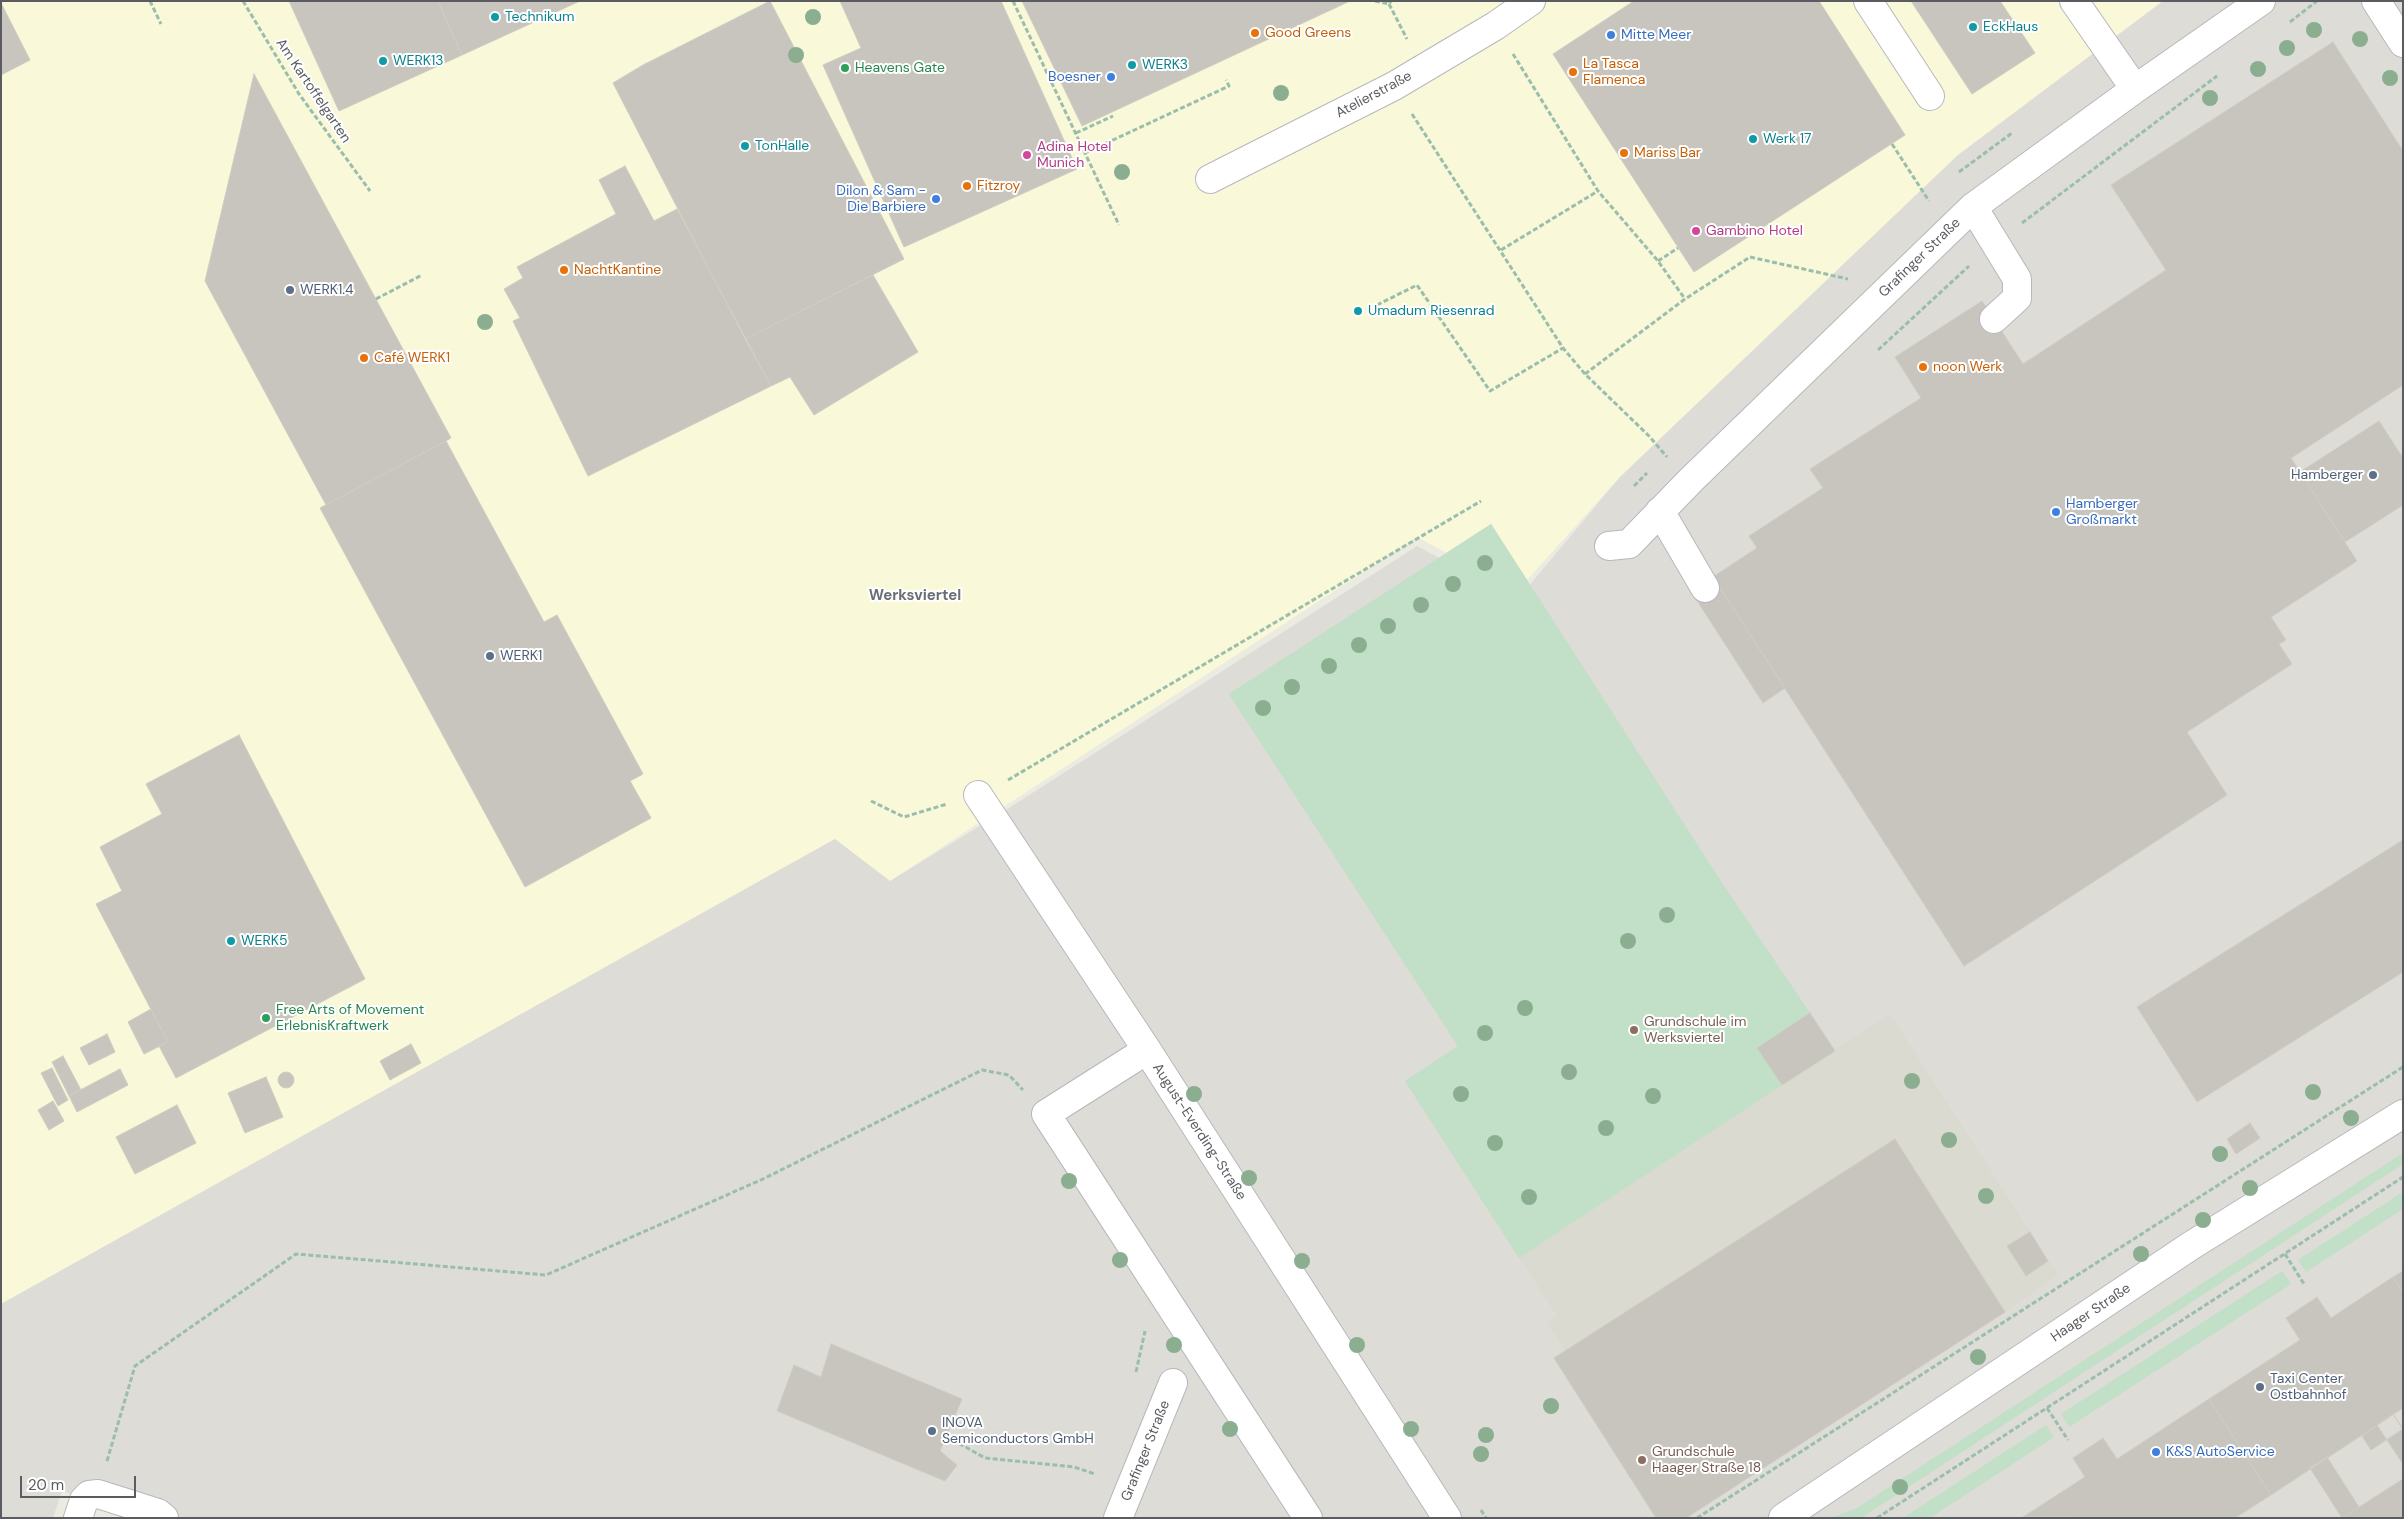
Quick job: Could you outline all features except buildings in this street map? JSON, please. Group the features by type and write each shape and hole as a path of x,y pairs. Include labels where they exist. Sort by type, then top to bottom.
{"street":[{"name":"Atelierstraße","path":"1210,179 1394,86 1496,26 1531,1"},
{"path":"1868,1 1930,96"},
{"path":"2074,1 2135,89"},
{"name":"Grafinger Straße","path":"1609,546 1629,544 1691,480 1973,207 2135,89 2262,1"},
{"path":"2376,1 2403,43"},
{"path":"1973,207 2017,279 2017,298 1994,319"},
{"path":"1660,511 1705,588"},
{"path":"978,795 1146,1050"},
{"name":"August-Everding-Straße","path":"1046,1114 1146,1050 1448,1518"},
{"path":"1046,1114 1308,1518"},
{"name":"Haager Straße","path":"1783,1518 2182,1251 2403,1114"},
{"name":"Grafinger Straße","path":"1118,1518 1173,1384"},
{"path":"78,1518 84,1500 90,1495 98,1494 158,1513 164,1518"}],"path":[{"path":"150,1 161,24"},
{"name":"Am Kartoffelgarten","path":"243,1 299,94 370,191"},
{"path":"1013,1 1120,224"},
{"path":"1375,1 1390,3 1396,18"},
{"path":"1496,26 1598,191 1658,261 1685,299"},
{"path":"1085,153 1229,86 1226,80"},
{"path":"1394,86 1563,348 1584,374 1691,480"},
{"path":"1076,133 1113,116"},
{"path":"1892,144 1929,201"},
{"path":"1501,250 1598,191"},
{"path":"1658,261 1678,248"},
{"path":"1584,374 1685,299 1750,257 1848,279"},
{"path":"376,299 422,275"},
{"path":"1377,305 1417,285 1490,391 1563,348"},
{"path":"871,801 904,817 992,791 1481,501"},
{"path":"1697,1518 2403,1067"},
{"path":"98,1494 135,1366 296,1254 546,1275 763,1179 982,1070 1009,1075 1046,1114"},
{"path":"1877,1518 2403,1177"},
{"path":"2285,1254 2304,1284"},
{"path":"1136,1372 1146,1324"},
{"path":"2047,1408 2068,1440"},
{"path":"946,1436 985,1458 1074,1467 1095,1474"},
{"path":"1883,1514 1886,1518"}],"shaded area":[{"path":"1,1 2163,1 1958,155 1620,477 1517,591 1417,537 890,881 835,839 1,1304"},
{"path":"2163,1 2403,1 2403,1518 147,1518 62,1491 53,1518 1,1518 1,1304 835,839 890,881 1006,810 1417,546 1517,600 1620,477 1958,155"},
{"name":"Grundschule im Werksviertel","path":"1491,524 1720,880 1834,1050 1890,1014 2058,1275 2005,1312 1686,1518 1565,1351 1547,1322 1557,1316 1405,1081 1458,1046 1229,694"},
{"path":"1491,524 1720,880 1810,1013 1757,1048 1782,1085 1519,1258 1405,1081 1458,1046 1229,694"},
{"path":"2403,1153 2403,1164 1861,1518 1831,1518 1857,1508"},
{"path":"2403,1192 2403,1209 2306,1272 2298,1260"},
{"path":"2282,1271 2291,1284 2069,1427 2061,1414"},
{"path":"2046,1425 2054,1437 1930,1518 1903,1518"}],"place":[{"name":"Technikum","path":"495,17"},
{"name":"EckHaus","path":"1973,27"},
{"name":"Good Greens","path":"1255,33"},
{"name":"Mitte Meer","path":"1611,35"},
{"name":"WERK13","path":"383,61"},
{"name":"WERK3","path":"1132,65"},
{"name":"Heavens Gate","path":"845,68"},
{"name":"La Tasca Flamenca","path":"1573,72"},
{"name":"Boesner","path":"1111,77"},
{"name":"Werk 17","path":"1753,139"},
{"name":"TonHalle","path":"745,146"},
{"name":"Mariss Bar","path":"1624,153"},
{"name":"Adina Hotel Munich","path":"1027,155"},
{"name":"Fitzroy","path":"967,186"},
{"name":"Dilon & Sam - Die Barbiere","path":"936,199"},
{"name":"Gambino Hotel","path":"1696,231"},
{"name":"NachtKantine","path":"564,270"},
{"name":"WERK1.4","path":"290,290"},
{"name":"Umadum Riesenrad","path":"1358,311"},
{"name":"Café WERK1","path":"364,358"},
{"name":"noon Werk","path":"1923,367"},
{"name":"Hamberger","path":"2373,475"},
{"name":"Hamberger Großmarkt","path":"2056,512"},
{"name":"WERK1","path":"490,656"},
{"name":"WERK5","path":"231,941"},
{"name":"Free Arts of Movement ErlebnisKraftwerk","path":"266,1018"},
{"name":"Grundschule im Werksviertel","path":"1634,1030"},
{"name":"Taxi Center Ostbahnhof","path":"2260,1387"},
{"name":"INOVA Semiconductors GmbH","path":"932,1431"},
{"name":"K&S AutoService","path":"2156,1452"},
{"name":"Grundschule Haager Straße 18","path":"1642,1460"}],"district":[{"name":"Werksviertel","path":"915,596"}]}
